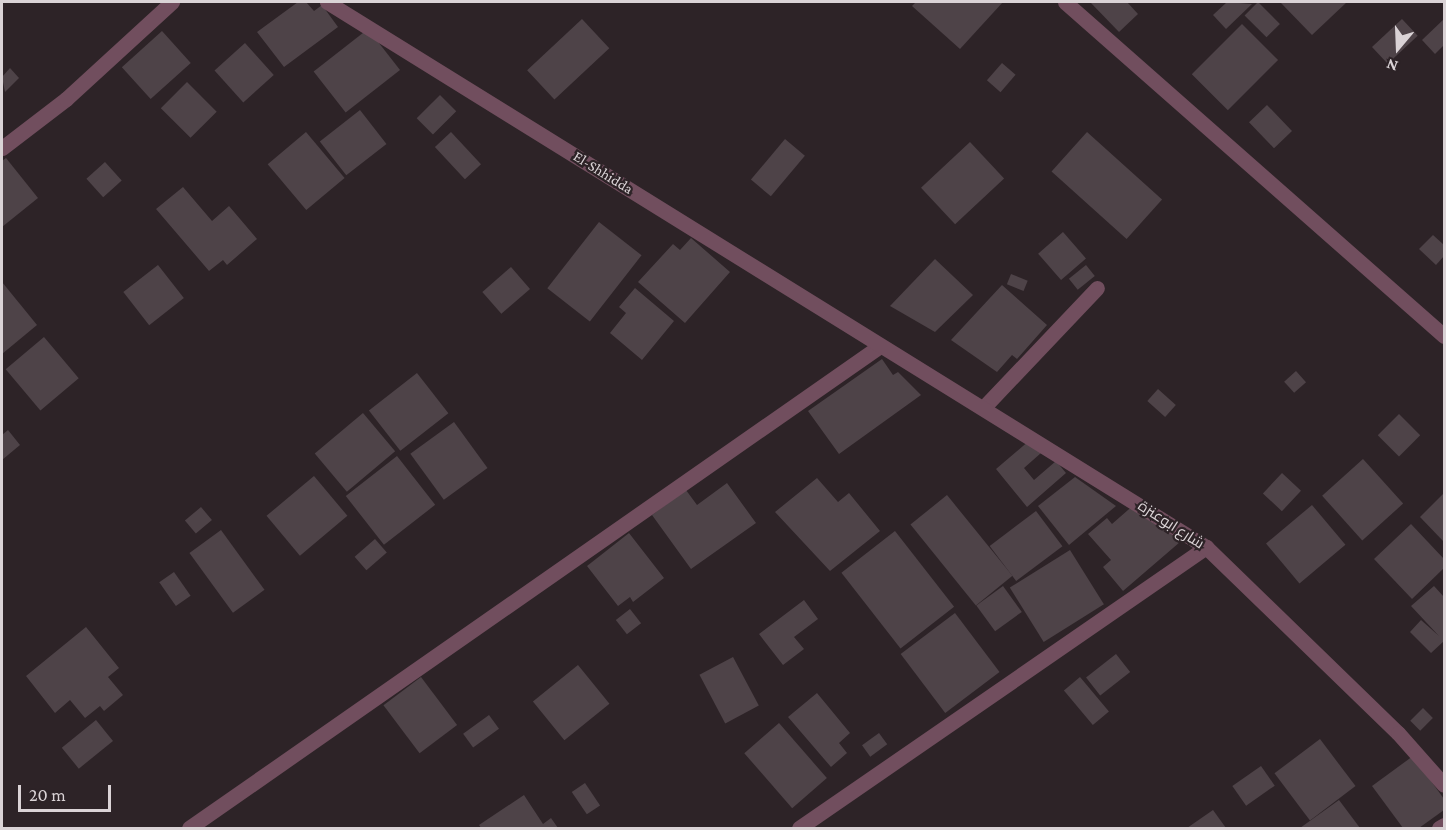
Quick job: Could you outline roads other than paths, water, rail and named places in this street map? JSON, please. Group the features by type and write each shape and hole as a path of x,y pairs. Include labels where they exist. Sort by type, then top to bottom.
{"street":[{"path":"2,148 66,99 172,2"},
{"name":"El-Shhidda","path":"327,2 880,346"},
{"path":"1065,2 1444,336"},
{"path":"984,407 1097,288"},
{"path":"189,828 880,346"},
{"name":"شارع ابوعنزة","path":"880,346 984,407 1206,547 1398,734 1444,785"},
{"path":"800,828 1206,547"},
{"path":"1439,828 1444,825"}]}
